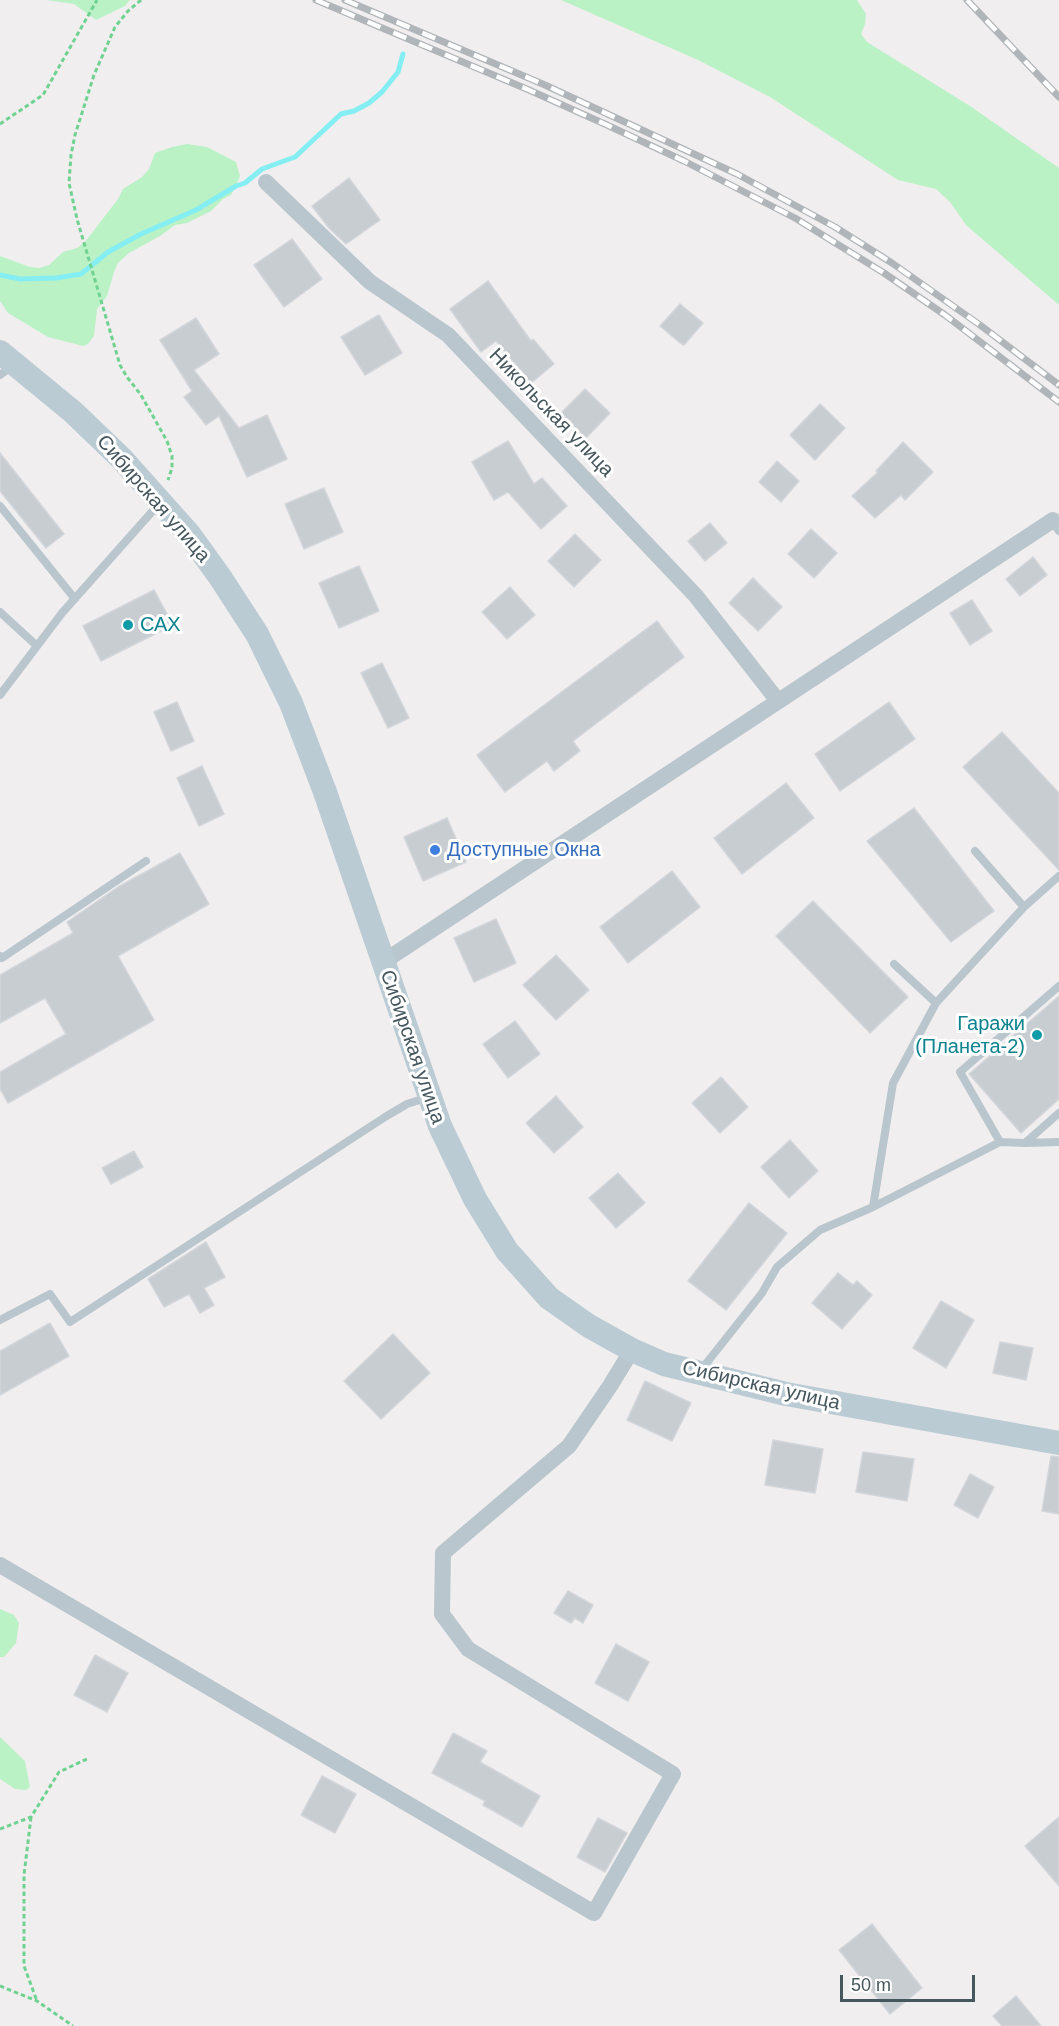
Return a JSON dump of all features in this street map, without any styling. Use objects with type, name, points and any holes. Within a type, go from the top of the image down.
[{"type":"street","name":"Никольская улица","points":[[266,182],[370,282],[448,335],[696,596],[778,701]]},
{"type":"street","name":"Сибирская улица","points":[[5,364],[73,412],[123,459],[189,534],[257,634],[291,703],[325,792],[440,1126],[475,1199],[507,1251],[549,1298],[589,1326],[632,1350],[664,1364],[786,1394],[1059,1443]]},
{"type":"street","points":[[383,962],[778,701],[1056,524]]},
{"type":"street","points":[[0,1564],[594,1913],[673,1774],[468,1649],[442,1614],[443,1553],[569,1446],[632,1350]]},
{"type":"lane","points":[[0,695],[75,599],[161,502]]},
{"type":"lane","points":[[0,506],[75,599]]},
{"type":"lane","points":[[0,612],[37,646]]},
{"type":"lane","points":[[975,851],[1024,907]]},
{"type":"lane","points":[[0,956],[2,958],[147,861]]},
{"type":"lane","points":[[873,1208],[893,1083],[936,1003],[1024,907],[1059,876]]},
{"type":"lane","points":[[894,964],[936,1003]]},
{"type":"lane","points":[[1000,1142],[960,1072],[1059,986]]},
{"type":"lane","points":[[0,1320],[50,1294],[70,1322],[385,1117],[407,1104],[429,1097]]},
{"type":"lane","points":[[1025,1143],[1059,1113]]},
{"type":"lane","points":[[699,1372],[762,1293],[777,1267],[820,1230],[873,1208],[1000,1142],[1059,1142]]},
{"type":"path","points":[[0,124],[43,95],[98,0]]},
{"type":"path","points":[[141,0],[115,27],[94,75],[75,135],[69,183],[72,202],[120,365],[141,394],[167,441],[172,456],[171,468],[161,502]]},
{"type":"path","points":[[36,2001],[24,1966],[24,1875],[31,1817],[59,1772],[87,1759]]},
{"type":"path","points":[[0,1829],[31,1817]]},
{"type":"path","points":[[0,1986],[36,2001],[73,2026]]},
{"type":"green space","points":[[46,0],[130,0],[125,6],[96,20],[74,4]]},
{"type":"green space","points":[[561,0],[857,0],[866,14],[861,34],[867,42],[970,106],[1059,168],[1059,305],[966,225],[950,202],[936,189],[898,180],[770,97],[698,60]]},
{"type":"green space","points":[[187,144],[207,147],[236,162],[240,176],[236,186],[231,195],[223,199],[211,211],[187,223],[175,225],[129,253],[118,263],[107,296],[97,309],[94,336],[88,344],[83,346],[48,337],[8,313],[0,301],[0,256],[30,267],[40,268],[49,265],[63,252],[77,248],[85,242],[123,189],[142,177],[149,169],[155,153]]},
{"type":"green space","points":[[0,1609],[14,1615],[19,1623],[16,1643],[4,1657],[0,1657]]},
{"type":"green space","points":[[0,1737],[25,1761],[30,1787],[26,1790],[15,1789],[0,1779]]},
{"type":"building","points":[[349,178],[380,220],[346,244],[329,228],[312,206]]},
{"type":"building","points":[[292,239],[322,279],[284,307],[254,265]]},
{"type":"building","points":[[488,281],[531,341],[533,339],[554,364],[531,383],[496,341],[481,352],[450,309]]},
{"type":"building","points":[[680,304],[703,323],[684,345],[660,326]]},
{"type":"building","points":[[379,315],[402,353],[365,375],[341,337]]},
{"type":"building","points":[[196,318],[219,354],[194,370],[239,428],[267,415],[287,459],[247,477],[219,416],[206,425],[184,397],[192,391],[160,340]]},
{"type":"building","points":[[585,389],[610,413],[586,438],[561,413]]},
{"type":"building","points":[[820,404],[845,428],[815,460],[790,435]]},
{"type":"building","points":[[508,441],[534,484],[542,478],[567,506],[541,529],[508,492],[494,500],[472,462]]},
{"type":"building","points":[[903,442],[933,472],[905,500],[901,495],[875,518],[852,496],[878,472],[876,471]]},
{"type":"building","points":[[0,453],[64,534],[46,548],[0,491]]},
{"type":"building","points":[[777,461],[799,481],[781,502],[759,482]]},
{"type":"building","points":[[324,488],[343,532],[304,549],[285,504]]},
{"type":"building","points":[[710,523],[727,543],[705,561],[688,541]]},
{"type":"building","points":[[811,529],[837,553],[814,578],[788,554]]},
{"type":"building","points":[[575,534],[601,560],[574,587],[548,561]]},
{"type":"building","points":[[1033,557],[1047,575],[1020,596],[1006,579]]},
{"type":"building","points":[[359,566],[379,611],[339,628],[319,583]]},
{"type":"building","points":[[753,578],[782,607],[758,631],[729,603]]},
{"type":"building","points":[[510,587],[535,615],[507,639],[482,612]]},
{"type":"building","name":"САХ","points":[[154,590],[173,625],[101,661],[83,626]]},
{"type":"building","points":[[972,600],[992,631],[970,645],[950,613]]},
{"type":"building","points":[[657,621],[684,657],[573,741],[580,751],[554,771],[547,761],[505,792],[477,755]]},
{"type":"building","points":[[382,663],[409,718],[388,728],[361,673]]},
{"type":"building","points":[[177,702],[194,741],[171,751],[154,712]]},
{"type":"building","points":[[889,702],[915,739],[840,791],[815,754]]},
{"type":"building","points":[[1002,732],[1059,793],[1059,870],[963,767]]},
{"type":"building","points":[[202,766],[224,814],[199,826],[177,778]]},
{"type":"building","points":[[786,783],[814,818],[742,874],[714,838]]},
{"type":"building","points":[[914,808],[994,911],[951,942],[867,841]]},
{"type":"building","name":"Доступные Окна","points":[[447,818],[466,862],[423,881],[404,837]]},
{"type":"building","points":[[180,853],[209,904],[118,956],[154,1020],[8,1103],[0,1089],[0,1072],[66,1034],[45,998],[0,1023],[0,975],[73,933],[67,922],[118,887]]},
{"type":"building","points":[[672,871],[700,907],[628,963],[600,927]]},
{"type":"building","points":[[813,901],[908,997],[870,1033],[776,936]]},
{"type":"building","points":[[496,919],[516,963],[474,982],[454,938]]},
{"type":"building","points":[[556,955],[589,990],[556,1020],[523,985]]},
{"type":"building","name":"Гаражи (Планета-2)","points":[[1059,996],[1059,1099],[1021,1133],[969,1074]]},
{"type":"building","points":[[515,1021],[540,1054],[508,1078],[483,1044]]},
{"type":"building","points":[[721,1077],[748,1107],[720,1133],[692,1103]]},
{"type":"building","points":[[556,1096],[583,1127],[554,1153],[526,1123]]},
{"type":"building","points":[[790,1140],[818,1171],[789,1198],[761,1167]]},
{"type":"building","points":[[134,1151],[143,1167],[111,1184],[102,1168]]},
{"type":"building","points":[[618,1173],[645,1203],[616,1228],[589,1198]]},
{"type":"building","points":[[749,1203],[787,1233],[726,1310],[688,1281]]},
{"type":"building","points":[[206,1242],[225,1277],[204,1288],[214,1305],[200,1313],[189,1294],[164,1307],[148,1279]]},
{"type":"building","points":[[838,1273],[853,1285],[857,1281],[872,1295],[842,1329],[812,1303]]},
{"type":"building","points":[[941,1301],[974,1320],[946,1368],[913,1348]]},
{"type":"building","points":[[50,1323],[69,1356],[0,1395],[0,1351]]},
{"type":"building","points":[[393,1334],[430,1373],[381,1419],[344,1381]]},
{"type":"building","points":[[1000,1342],[1033,1348],[1026,1380],[993,1373]]},
{"type":"building","points":[[645,1381],[691,1403],[672,1441],[627,1420]]},
{"type":"building","points":[[773,1440],[823,1449],[815,1493],[765,1485]]},
{"type":"building","points":[[863,1452],[914,1459],[907,1501],[856,1492]]},
{"type":"building","points":[[1051,1456],[1059,1457],[1059,1514],[1042,1511]]},
{"type":"building","points":[[970,1474],[994,1487],[978,1518],[954,1505]]},
{"type":"building","points":[[568,1591],[593,1605],[583,1623],[575,1618],[571,1623],[554,1613]]},
{"type":"building","points":[[616,1644],[649,1662],[628,1701],[595,1683]]},
{"type":"building","points":[[95,1655],[128,1673],[107,1712],[74,1695]]},
{"type":"building","points":[[453,1733],[487,1751],[480,1762],[540,1796],[522,1827],[483,1805],[485,1801],[432,1773]]},
{"type":"building","points":[[322,1776],[356,1794],[335,1833],[301,1815]]},
{"type":"building","points":[[1059,1817],[1059,1886],[1025,1846]]},
{"type":"building","points":[[598,1818],[627,1833],[605,1872],[577,1857]]},
{"type":"building","points":[[872,1924],[922,1988],[890,2014],[839,1950]]},
{"type":"building","points":[[1016,1996],[1041,2026],[1002,2026],[993,2016]]},
{"type":"waterway","points":[[0,275],[20,279],[56,278],[81,274],[108,252],[141,234],[196,210],[245,183],[262,169],[295,157],[341,114],[354,111],[369,103],[382,92],[398,72],[403,54]]},
{"type":"railway","points":[[316,0],[607,125],[684,161],[795,218],[884,273],[945,315],[1059,402]]},
{"type":"railway","points":[[345,0],[545,85],[737,174],[835,227],[892,263],[980,325],[1059,385]]},
{"type":"railway","points":[[967,0],[1059,97]]},
{"type":"place","name":"САХ","points":[[128,625]]},
{"type":"place","name":"Доступные Окна","points":[[435,850]]},
{"type":"place","name":"Гаражи (Планета-2)","points":[[1037,1035]]}]
